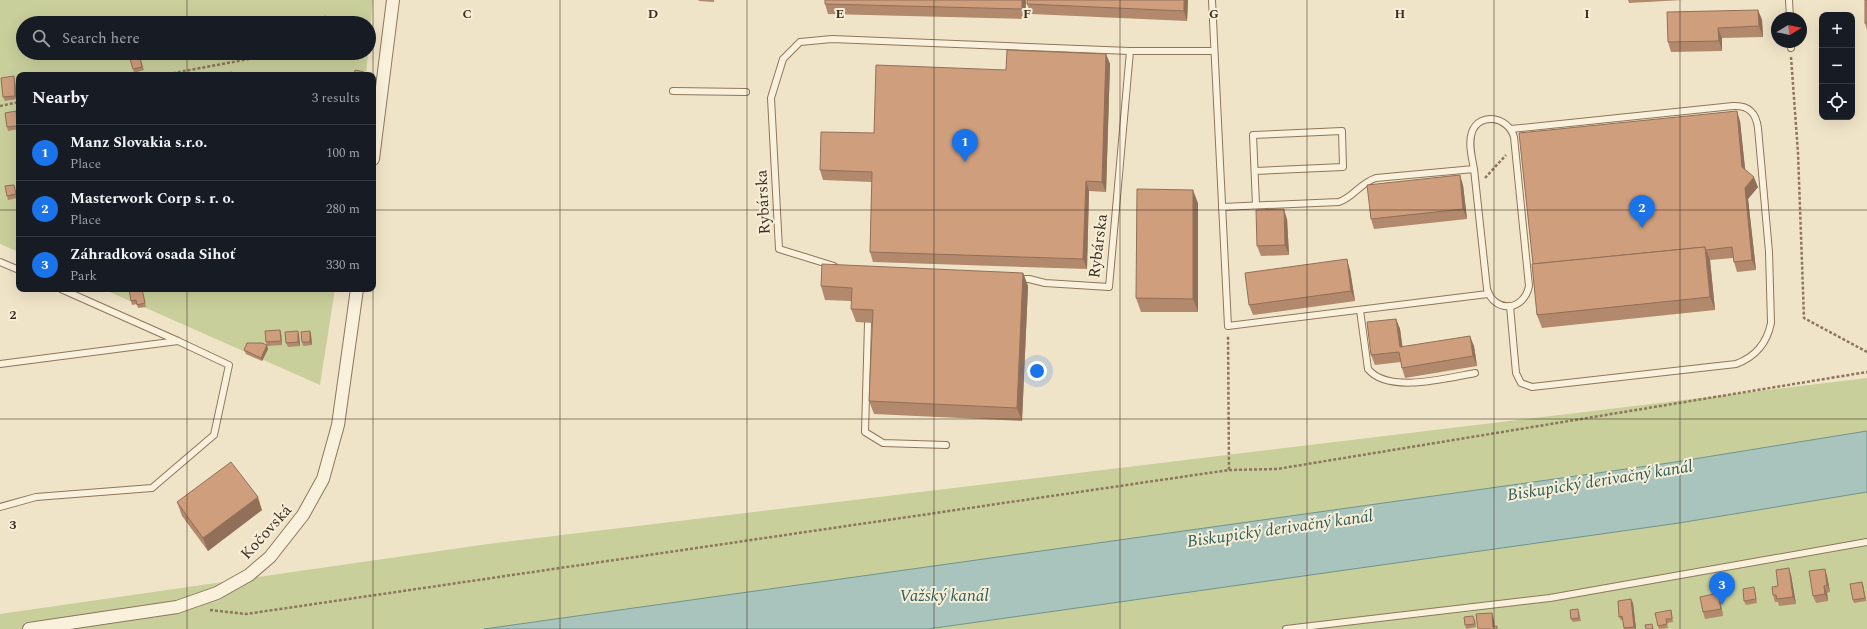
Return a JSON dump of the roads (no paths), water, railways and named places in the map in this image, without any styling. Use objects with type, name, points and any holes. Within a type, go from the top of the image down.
[{"type":"street","points":[[376,134],[393,0]]},
{"type":"street","name":"Kočovská","points":[[29,629],[152,611],[196,601],[216,593],[249,575],[270,557],[288,536],[312,500],[323,479],[338,426],[357,292]]},
{"type":"lane","points":[[1212,0],[1228,326],[1488,294]]},
{"type":"lane","points":[[1789,0],[1790,12]]},
{"type":"lane","name":"Rybárska","points":[[842,269],[778,249],[771,98],[783,59],[800,42],[832,38],[1130,51],[1214,51]]},
{"type":"lane","name":"Rybárska","points":[[1013,278],[1029,279],[1044,283],[1109,286],[1130,51]]},
{"type":"lane","points":[[673,91],[746,92]]},
{"type":"lane","points":[[1510,306],[1516,373],[1522,383],[1532,387],[1736,364],[1750,357],[1764,344],[1771,323],[1769,252],[1758,128],[1755,117],[1749,109],[1743,106],[1733,106],[1511,129]]},
{"type":"lane","points":[[1496,119],[1506,123],[1511,129],[1515,146],[1529,286],[1524,298],[1519,303],[1510,306],[1500,305],[1494,302],[1488,294],[1471,136],[1477,125],[1483,121],[1496,119]]},
{"type":"lane","points":[[1255,171],[1343,167],[1342,131],[1253,135],[1256,205]]},
{"type":"lane","points":[[1222,207],[1339,202],[1346,199],[1368,180],[1376,178],[1474,169]]},
{"type":"lane","points":[[0,262],[16,269]]},
{"type":"lane","points":[[0,507],[36,497],[152,488],[214,435],[229,365],[178,340],[68,292]]},
{"type":"lane","points":[[1360,310],[1368,369],[1372,374],[1386,380],[1410,383],[1475,373]]},
{"type":"lane","points":[[868,323],[865,432],[883,443],[946,445]]},
{"type":"lane","points":[[0,364],[178,340]]},
{"type":"lane","points":[[1286,629],[1550,598],[1867,542]]},
{"type":"water","name":"Važský kanál","points":[[1867,431],[1867,492],[1679,523],[928,629],[484,629],[1669,463]]},
{"type":"place","name":"Manz Slovakia s.r.o.","points":[[965,162]]},
{"type":"place","name":"Masterwork Corp s. r. o.","points":[[1642,228]]},
{"type":"place","name":"Záhradková osada Sihoť","points":[[1722,605]]},
{"type":"water label","name":"Biskupický derivačný kanál","points":[[1600,481]]},
{"type":"water label","name":"Biskupický derivačný kanál","points":[[1280,529]]}]
